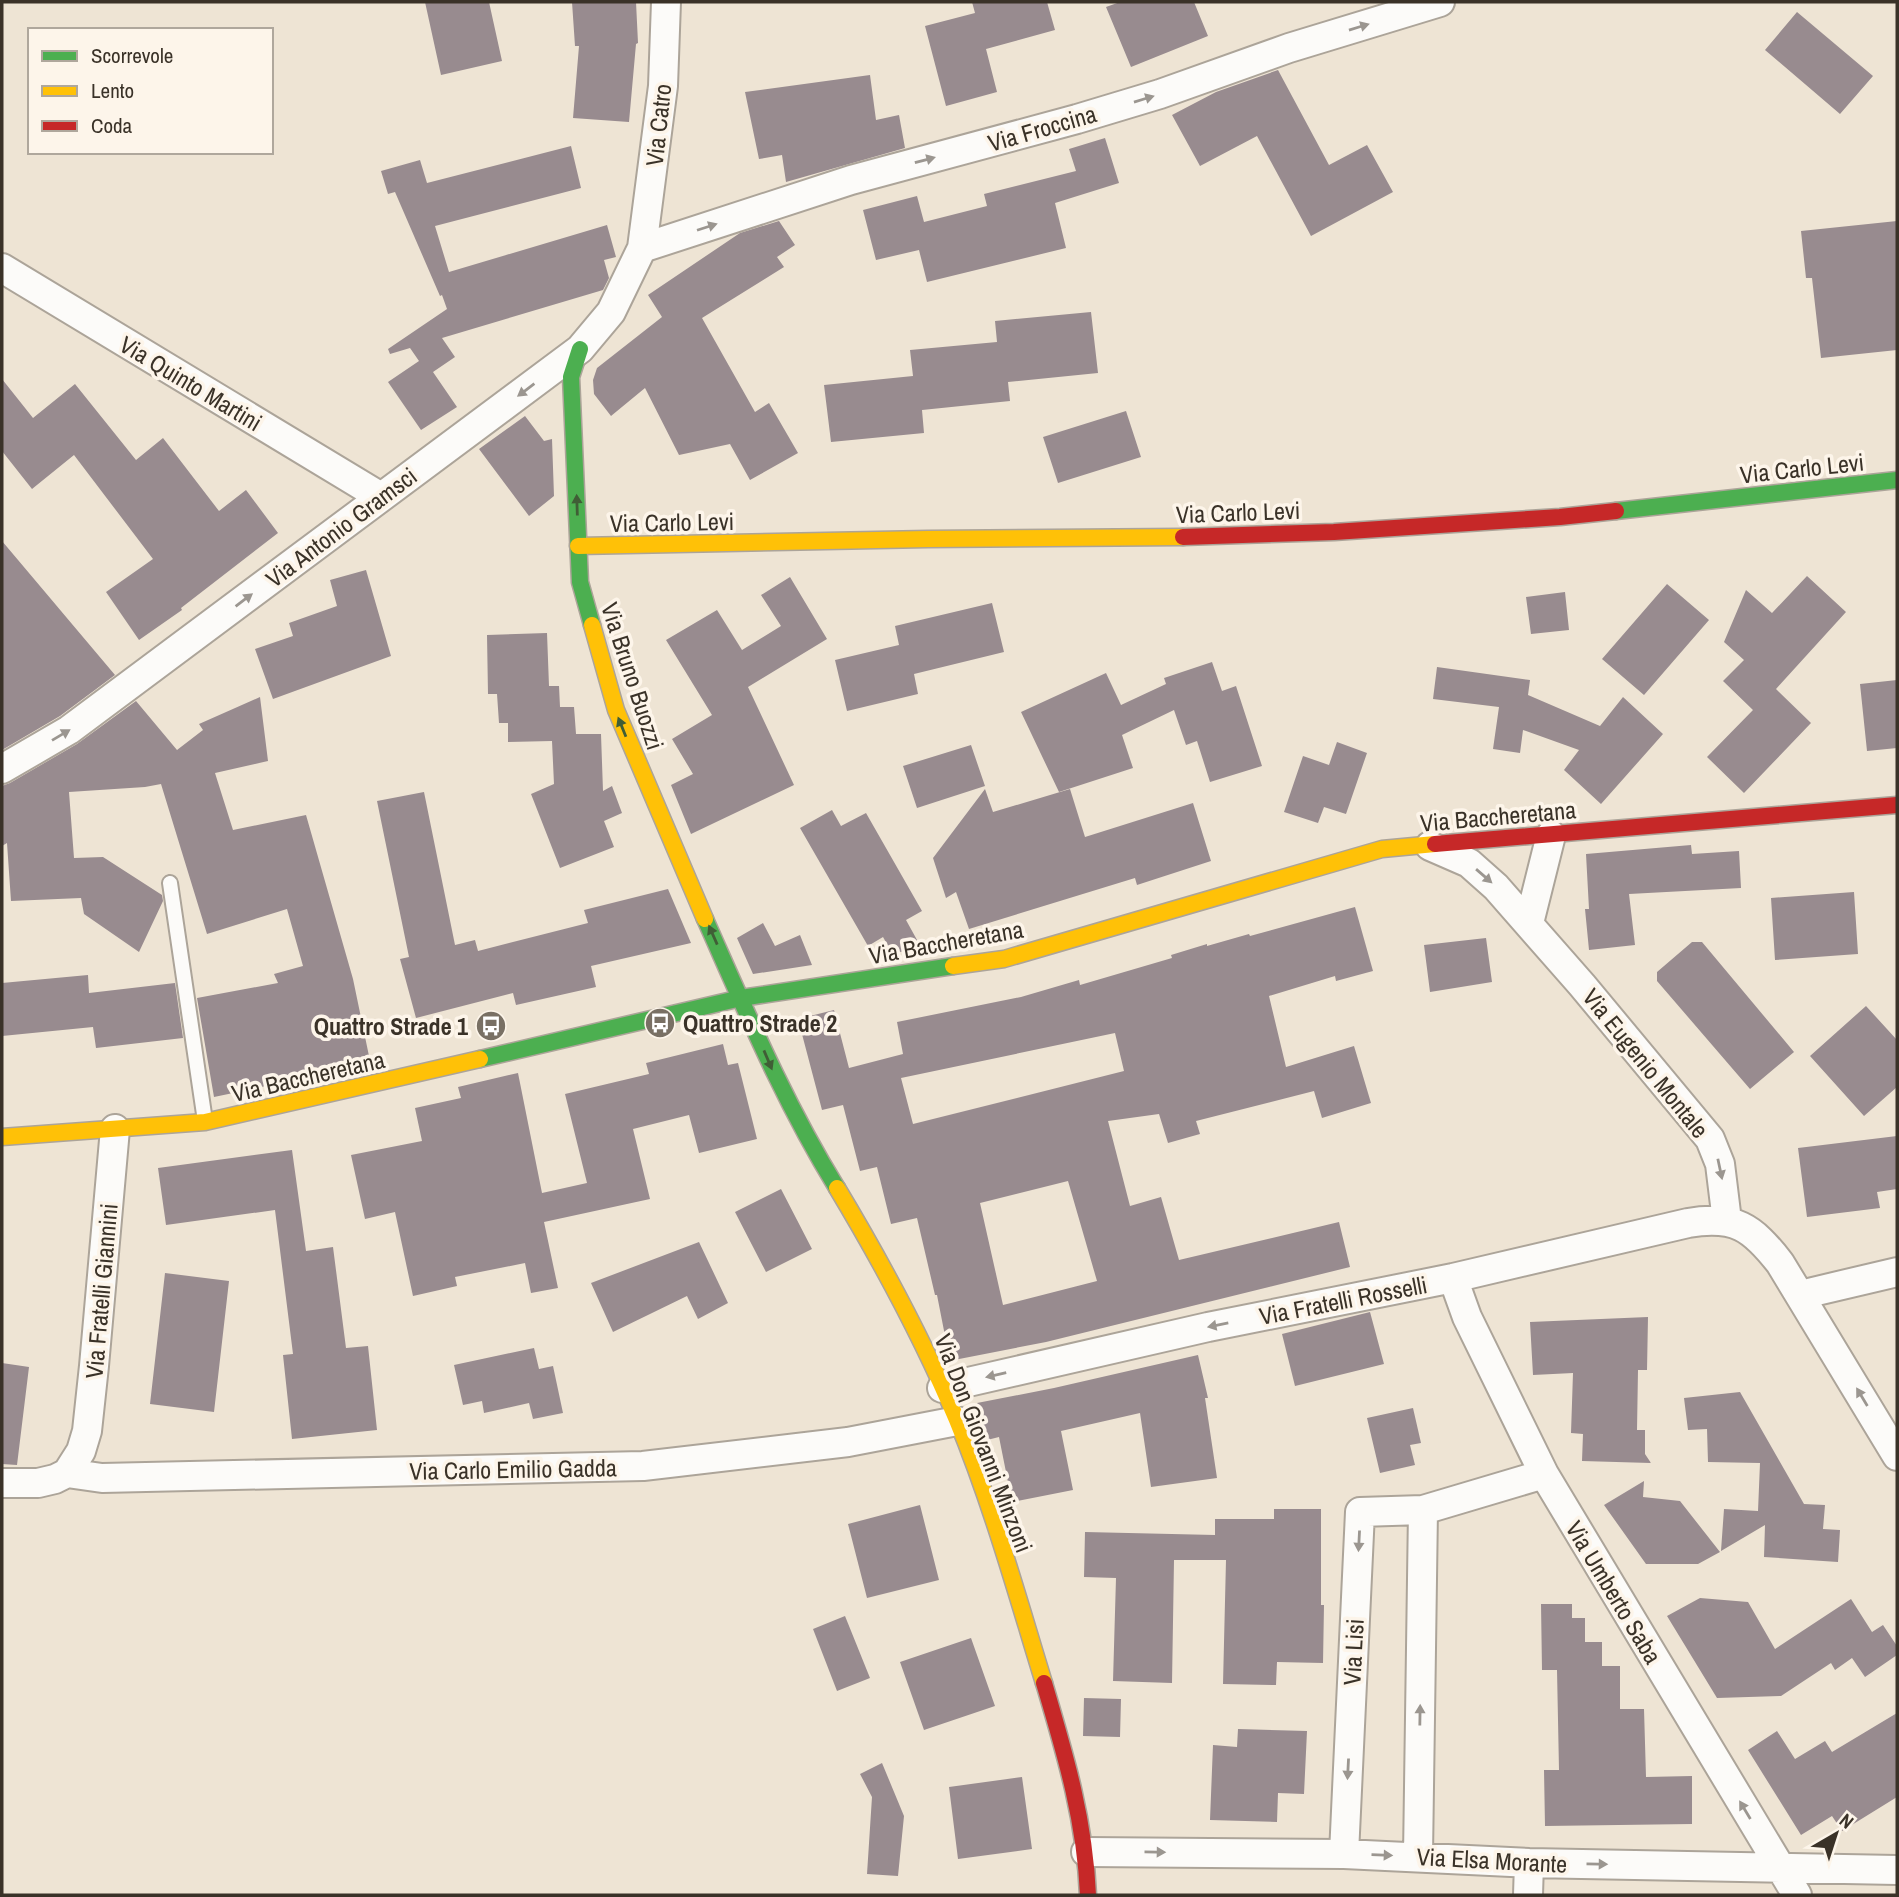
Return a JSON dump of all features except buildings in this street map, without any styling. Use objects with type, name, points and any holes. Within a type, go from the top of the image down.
[{"type":"street","name":"Via Catro","points":[[642,248],[663,86],[666,2]]},
{"type":"street","name":"Via Froccina","points":[[642,248],[851,180],[1149,97],[1289,48],[1440,2]]},
{"type":"street","name":"Via Antonio Gramsci","points":[[2,769],[69,730],[580,349],[611,312],[642,248]]},
{"type":"street","name":"Via Quinto Martini","points":[[2,268],[380,497]]},
{"type":"street","name":"Via Bruno Buozzi","points":[[580,349],[571,377],[580,582],[616,710],[667,836],[741,998]]},
{"type":"street","name":"Via Carlo Levi","points":[[578,546],[928,539],[1226,537],[1320,533],[1560,517],[1897,480]]},
{"type":"street","name":"Via Baccheretana","points":[[2,1136],[205,1122],[741,998],[1004,959],[1382,849],[1897,805]]},
{"type":"street","points":[[1529,923],[1551,835]]},
{"type":"street","name":"Via Eugenio Montale","points":[[1428,845],[1469,863],[1496,887],[1710,1139],[1720,1164],[1736,1224]]},
{"type":"street","name":"Via Don Giovanni Minzoni","points":[[741,998],[779,1086],[806,1138],[877,1254],[957,1421],[1004,1553],[1071,1773],[1086,1852],[1088,1895]]},
{"type":"street","name":"Via Fratelli Giannini","points":[[74,1462],[87,1431],[115,1129]]},
{"type":"street","name":"Via Fratelli Rosselli","points":[[942,1388],[1208,1327],[1453,1278],[1688,1223],[1736,1224]]},
{"type":"street","points":[[1736,1224],[1760,1240],[1770,1251],[1800,1295],[1897,1456]]},
{"type":"street","points":[[1800,1295],[1897,1272]]},
{"type":"street","name":"Via Umberto Saba","points":[[1453,1278],[1467,1317],[1544,1474],[1797,1895]]},
{"type":"street","name":"Via Carlo Emilio Gadda","points":[[2,1483],[38,1483],[55,1479],[74,1462],[102,1478],[643,1466],[848,1442],[957,1421]]},
{"type":"street","name":"Via Lisi","points":[[1344,1854],[1360,1512],[1423,1510],[1544,1474]]},
{"type":"street","points":[[1418,1856],[1423,1510]]},
{"type":"street","name":"Via Elsa Morante","points":[[1086,1852],[1344,1854],[1529,1863],[1897,1870]]},
{"type":"street","points":[[1528,1895],[1529,1863]]},
{"type":"lane","points":[[170,883],[205,1122]]},
{"type":"traffic: fast","points":[[580,349],[571,377],[580,582],[592,625]]},
{"type":"traffic: fast","points":[[1616,511],[1897,480]]},
{"type":"traffic: fast","points":[[705,919],[783,1089],[837,1188]]},
{"type":"traffic: fast","points":[[480,1059],[741,998],[953,966]]},
{"type":"traffic: slow","points":[[578,546],[1183,537]]},
{"type":"traffic: slow","points":[[592,625],[616,710],[705,919]]},
{"type":"traffic: slow","points":[[953,966],[1004,959],[1382,849],[1435,844]]},
{"type":"traffic: slow","points":[[2,1137],[205,1122],[480,1059]]},
{"type":"traffic: slow","points":[[837,1188],[901,1302],[957,1420],[993,1517],[1044,1683]]},
{"type":"traffic: jam","points":[[1183,537],[1334,532],[1616,511]]},
{"type":"traffic: jam","points":[[1435,844],[1897,805]]},
{"type":"traffic: jam","points":[[1044,1683],[1078,1814],[1088,1895]]},
{"type":"place","name":"Quattro Strade 2","points":[[660,1023]]},
{"type":"place","name":"Quattro Strade 1","points":[[491,1026]]}]
